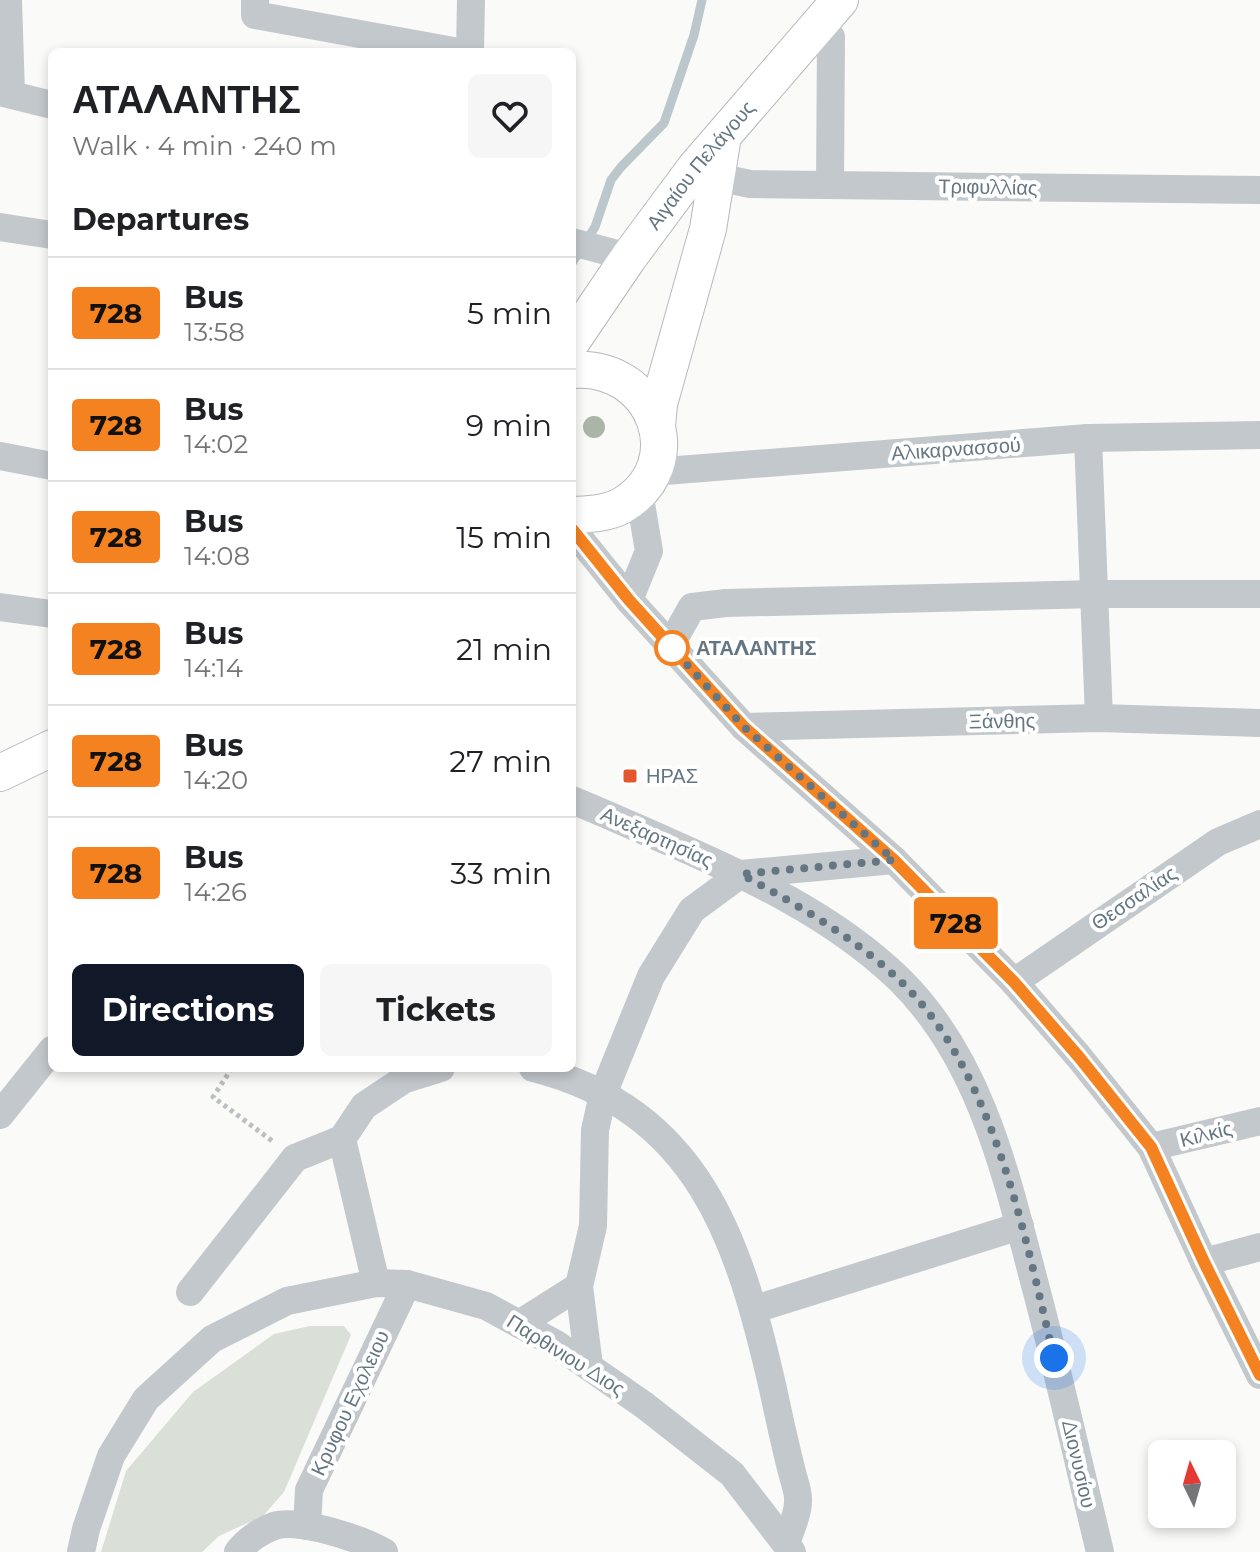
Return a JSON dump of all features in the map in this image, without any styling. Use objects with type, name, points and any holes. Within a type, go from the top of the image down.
[{"type":"main road","name":"Αιγαίου Πελάγους","points":[[576,335],[695,168],[829,13]]},
{"type":"main road","points":[[576,515],[599,513],[620,506],[646,482],[658,450],[659,404],[708,229],[723,136]]},
{"type":"main road","points":[[576,370],[591,368],[612,373],[633,386],[649,405],[657,426]]},
{"type":"main road","points":[[0,773],[48,750]]},
{"type":"street","points":[[8,0],[6,93],[48,104]]},
{"type":"street","points":[[255,0],[255,15],[437,48]]},
{"type":"street","points":[[470,48],[471,0]]},
{"type":"street","points":[[829,13],[830,185]]},
{"type":"street","name":"Τριφυλλίας","points":[[717,177],[750,184],[1260,190]]},
{"type":"street","points":[[0,227],[48,234]]},
{"type":"street","points":[[576,243],[629,257]]},
{"type":"street","name":"Αλικαρνασσού","points":[[646,482],[1088,438],[1260,435]]},
{"type":"street","points":[[1088,438],[1099,718]]},
{"type":"street","points":[[0,456],[48,465]]},
{"type":"street","points":[[629,600],[649,551],[646,482]]},
{"type":"street","points":[[576,534],[629,600],[744,727],[894,860],[1014,982],[1079,1057],[1151,1147],[1204,1262],[1259,1370]]},
{"type":"street","points":[[670,646],[692,607],[1096,594],[1260,594]]},
{"type":"street","points":[[0,607],[48,613]]},
{"type":"street","name":"Ξάνθης","points":[[744,727],[1099,718],[1260,723]]},
{"type":"street","name":"Ανεξαρτησίας","points":[[576,802],[741,874]]},
{"type":"street","name":"Θεσσαλίας","points":[[1014,982],[1218,842],[1260,824]]},
{"type":"street","points":[[589,1366],[579,1286],[593,1226],[595,1130],[603,1094],[651,976],[692,910],[741,874],[894,860]]},
{"type":"street","name":"Διονυσίου","points":[[741,874],[815,914],[853,942],[899,980],[930,1015],[953,1048],[986,1116],[1008,1182],[1100,1552]]},
{"type":"street","points":[[3,1105],[48,1054]]},
{"type":"street","points":[[190,1292],[295,1158],[342,1139],[364,1106],[403,1080],[428,1072]]},
{"type":"street","points":[[549,1072],[603,1094],[653,1127],[688,1164],[715,1208],[739,1260],[755,1309],[799,1502],[789,1548]]},
{"type":"street","name":"Κιλκίς","points":[[1151,1147],[1260,1121]]},
{"type":"street","points":[[342,1139],[376,1283]]},
{"type":"street","points":[[755,1309],[1020,1226]]},
{"type":"street","points":[[1204,1262],[1260,1247]]},
{"type":"street","name":"Παρθινιου Διος","points":[[81,1552],[111,1456],[146,1399],[212,1339],[287,1301],[376,1283],[407,1284],[486,1306],[556,1344],[644,1405],[732,1474],[789,1548]]},
{"type":"street","name":"Κρυφου Εχολειου","points":[[307,1526],[309,1490],[407,1284]]},
{"type":"street","points":[[519,1324],[579,1286]]},
{"type":"street","points":[[238,1552],[245,1542],[275,1526],[307,1526],[369,1543],[384,1552]]},
{"type":"path","points":[[229,1072],[213,1097],[295,1158]]},
{"type":"shaded area","points":[[310,1326],[344,1326],[351,1335],[284,1492],[263,1516],[219,1536],[202,1552],[101,1552],[126,1471],[193,1392],[274,1334]]},
{"type":"waterway","points":[[576,257],[595,227],[611,180],[664,123],[694,35],[702,0]]},
{"type":"bus line","name":"728","points":[[576,534],[629,600],[744,727],[894,860],[1014,982],[1079,1057],[1151,1147],[1260,1375]]},
{"type":"place","name":"ΑΤΑΛΑΝΤΗΣ","points":[[672,648]]},
{"type":"place","name":"ΗΡΑΣ","points":[[630,776]]},
{"type":"route","points":[[672,648],[670,646],[744,727],[894,860],[741,874],[815,914],[853,942],[899,980],[930,1015],[953,1048],[986,1116],[1008,1182],[1054,1358]]}]
